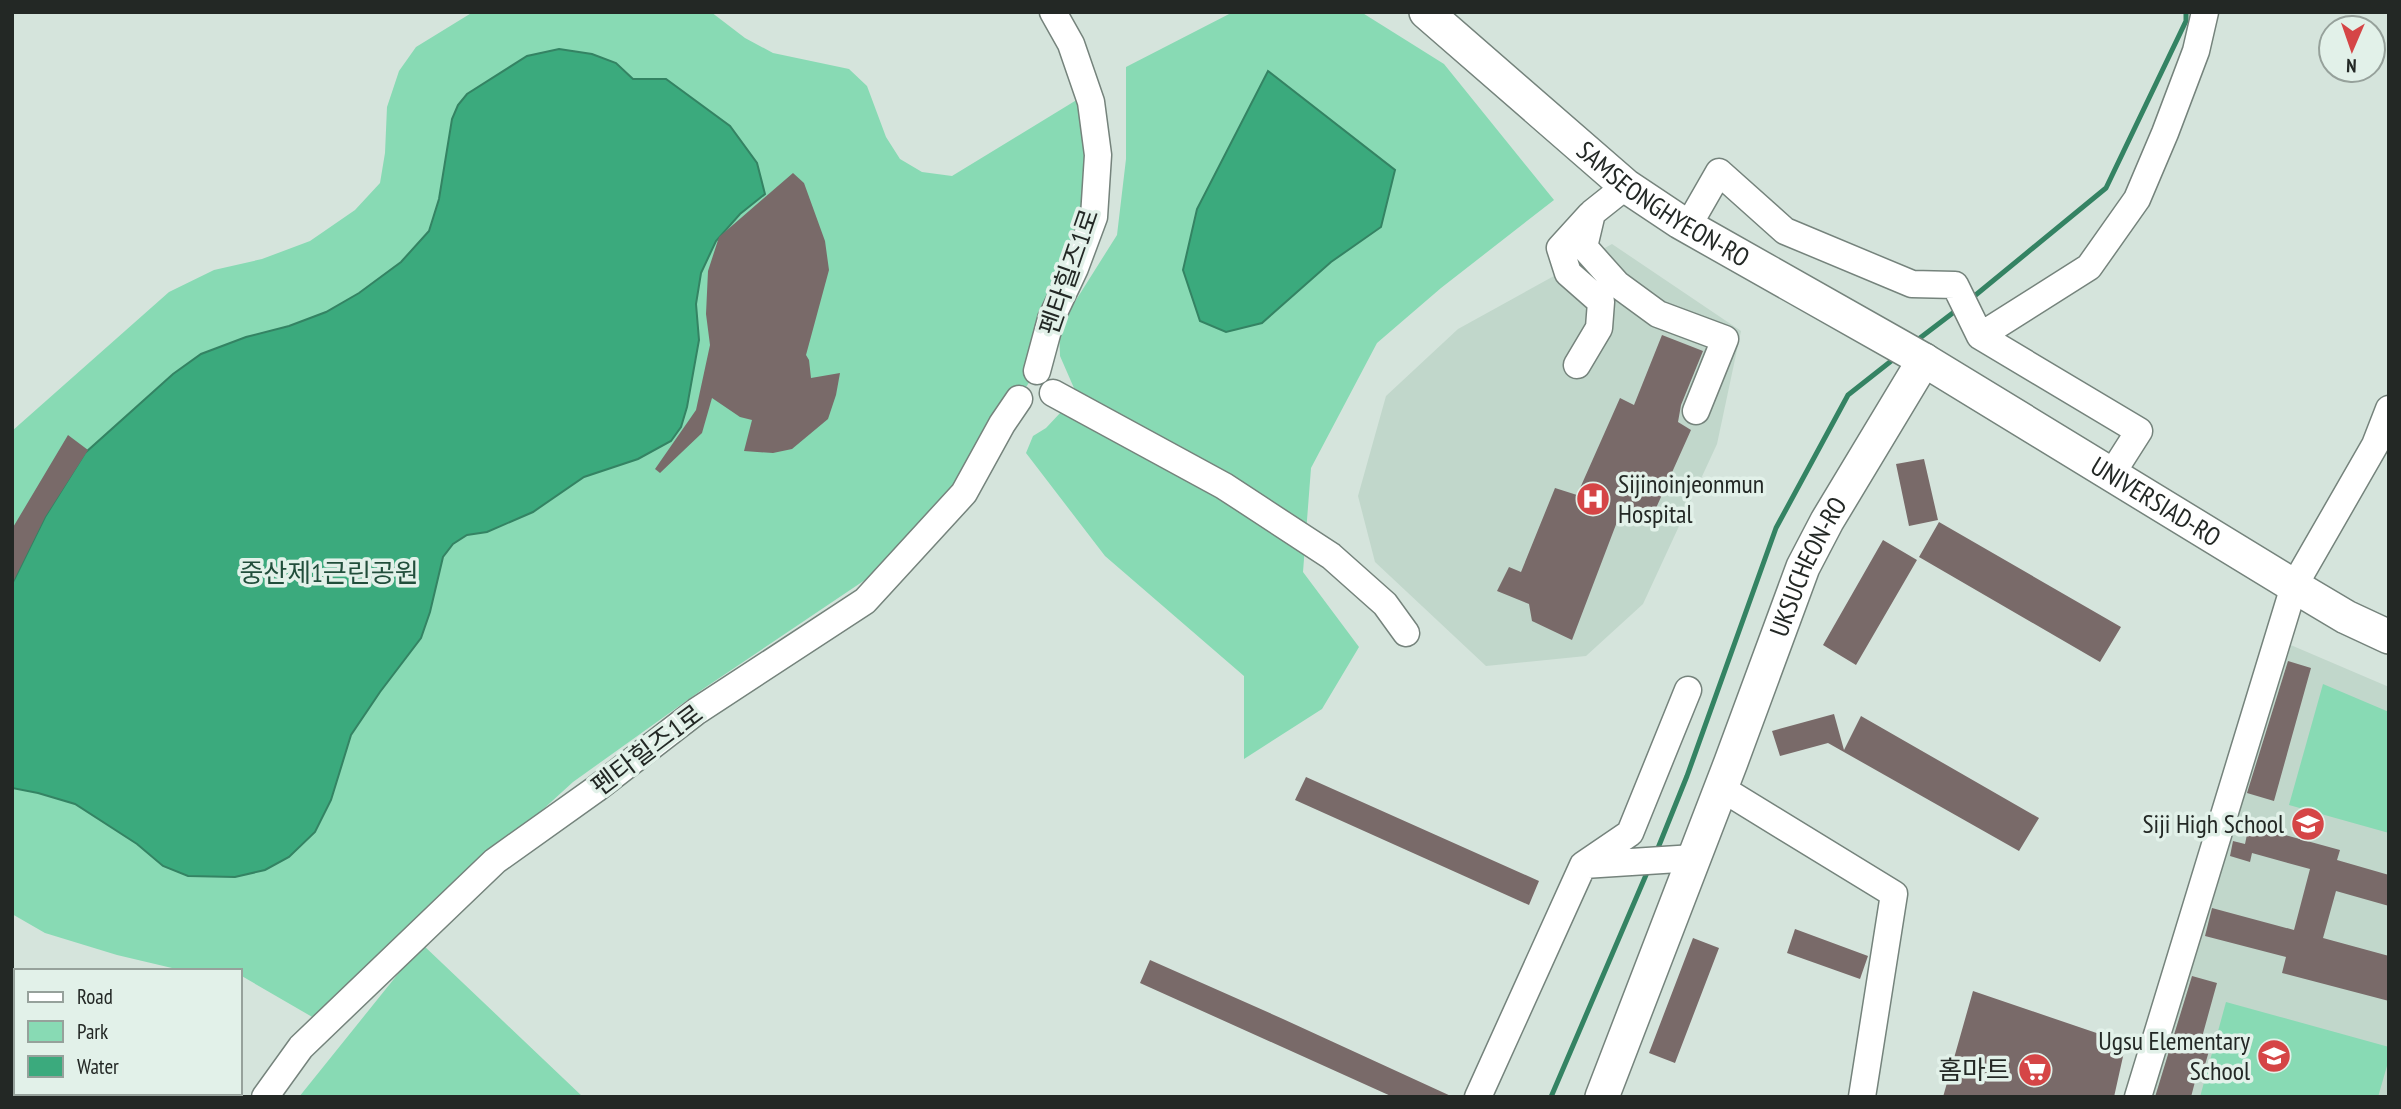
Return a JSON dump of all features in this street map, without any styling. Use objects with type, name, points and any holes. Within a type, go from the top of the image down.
[{"type":"main road","name":"SAMSEONGHYEON-RO","points":[[1426,12],[1626,186],[1688,226],[1924,360]]},
{"type":"main road","name":"UNIVERSIAD-RO","points":[[1924,360],[2346,617],[2389,637]]},
{"type":"main road","name":"UKSUCHEON-RO","points":[[1601,1097],[1803,567],[1827,521],[1924,360]]},
{"type":"street","name":"펜타힐즈1로","points":[[1037,371],[1051,319],[1075,268],[1094,217],[1098,155],[1091,102],[1071,44],[1053,12]]},
{"type":"street","points":[[1980,336],[2090,267],[2137,199],[2196,51],[2205,12]]},
{"type":"street","points":[[1688,226],[1719,172],[1785,231],[1912,284],[1955,285],[1980,336],[2139,431],[2111,475]]},
{"type":"street","points":[[1577,365],[1599,328],[1601,303],[1568,274],[1560,248],[1592,214],[1626,186]]},
{"type":"street","points":[[1592,214],[1584,247],[1617,284],[1658,314],[1725,339],[1696,411]]},
{"type":"street","points":[[1037,371],[1051,380],[1053,393],[1041,407],[1029,407],[1019,399],[1016,387],[1021,376],[1037,371]]},
{"type":"street","points":[[1053,393],[1224,486],[1331,556],[1385,604],[1406,633]]},
{"type":"street","name":"펜타힐즈1로","points":[[265,1097],[301,1047],[495,861],[596,789],[697,711],[864,601],[964,493],[1019,399]]},
{"type":"street","points":[[2138,1097],[2294,586],[2375,445],[2389,409]]},
{"type":"street","points":[[1478,1097],[1583,866],[1630,833],[1688,690]]},
{"type":"street","points":[[1721,788],[1894,894],[1862,1097]]},
{"type":"street","points":[[1583,866],[1694,858]]},
{"type":"shaded area","points":[[1612,244],[1741,331],[1717,444],[1643,604],[1586,656],[1486,666],[1375,562],[1358,496],[1386,396],[1458,329]]},
{"type":"shaded area","name":"Siji High School","points":[[2279,640],[2389,687],[2389,1097],[2148,1097]]},
{"type":"green space","name":"중산제1근린공원","points":[[473,12],[711,12],[745,38],[773,53],[849,69],[867,86],[886,137],[900,159],[922,172],[952,176],[1088,93],[1098,155],[1037,371],[917,545],[703,689],[573,782],[314,1018],[242,976],[242,969],[172,968],[117,955],[45,933],[12,914],[12,431],[169,292],[214,270],[262,259],[310,241],[355,210],[380,183],[385,153],[387,107],[399,71],[416,47]]},
{"type":"green space","points":[[1233,12],[1361,12],[1444,64],[1554,200],[1441,288],[1377,343],[1311,468],[1303,572],[1359,647],[1322,709],[1244,759],[1244,676],[1105,556],[1026,453],[1033,436],[1046,428],[1077,395],[1060,356],[1059,327],[1117,235],[1126,159],[1126,67]]},
{"type":"green space","points":[[2323,684],[2389,712],[2389,833],[2289,805]]},
{"type":"green space","points":[[422,944],[583,1097],[299,1097]]},
{"type":"green space","points":[[2226,1002],[2389,1047],[2389,1059],[2378,1097],[2200,1097]]},
{"type":"water","points":[[559,49],[592,54],[616,63],[633,79],[666,79],[730,126],[757,163],[765,194],[740,214],[716,241],[701,273],[696,304],[699,340],[687,407],[681,427],[671,441],[638,459],[584,477],[533,512],[487,532],[467,535],[453,544],[443,557],[421,638],[351,735],[331,800],[315,832],[289,857],[265,870],[235,877],[188,876],[163,866],[137,844],[75,804],[12,788],[12,584],[45,517],[85,453],[173,374],[201,354],[326,312],[359,293],[401,262],[429,231],[439,199],[452,119],[458,105],[467,94],[527,56]]},
{"type":"water","points":[[1268,71],[1395,170],[1381,227],[1331,262],[1262,323],[1226,332],[1200,321],[1183,270],[1197,209]]},
{"type":"building","points":[[793,173],[804,183],[825,241],[829,270],[806,355],[811,378],[840,373],[828,419],[792,449],[773,453],[744,451],[752,420],[740,417],[712,398],[702,433],[660,473],[655,469],[696,410],[710,345],[706,314],[708,271],[719,237]]},
{"type":"building","points":[[1662,335],[1703,351],[1681,405],[1678,422],[1691,430],[1648,526],[1620,514],[1572,640],[1532,621],[1529,604],[1497,591],[1509,567],[1521,572],[1555,488],[1577,495],[1620,398],[1634,405]]},
{"type":"building","points":[[68,435],[88,450],[45,517],[12,584],[12,529]]},
{"type":"building","points":[[1924,459],[1938,520],[1909,526],[1896,464]]},
{"type":"building","points":[[1939,522],[2121,627],[2100,662],[1919,557]]},
{"type":"building","points":[[1883,540],[1917,560],[1856,665],[1823,645]]},
{"type":"building","points":[[2288,661],[2311,668],[2274,801],[2247,793]]},
{"type":"building","points":[[1834,714],[1844,750],[1861,716],[2039,818],[2019,851],[1828,743],[1780,756],[1772,731]]},
{"type":"building","points":[[1306,777],[1539,881],[1529,905],[1295,800]]},
{"type":"building","points":[[2249,825],[2340,850],[2337,860],[2389,875],[2389,906],[2336,891],[2323,938],[2389,956],[2389,1001],[2282,973],[2286,957],[2205,936],[2212,908],[2294,930],[2310,869],[2252,853],[2250,862],[2230,856],[2233,841],[2245,844]]},
{"type":"building","points":[[1795,929],[1868,956],[1860,979],[1787,953]]},
{"type":"building","points":[[1693,938],[1719,948],[1675,1063],[1649,1053]]},
{"type":"building","points":[[1150,960],[1453,1097],[1393,1097],[1140,983]]},
{"type":"building","points":[[2192,976],[2217,983],[2199,1048],[2209,1051],[2202,1075],[2197,1074],[2191,1097],[2155,1097]]},
{"type":"building","name":"홈마트","points":[[1973,991],[2126,1043],[2114,1097],[1943,1097]]},
{"type":"waterway","points":[[1972,298],[2106,188],[2186,21],[2186,12]]},
{"type":"waterway","points":[[1916,341],[1958,309]]},
{"type":"waterway","points":[[1656,853],[1687,776],[1776,528],[1848,395],[1895,358]]},
{"type":"waterway","points":[[1551,1097],[1649,868]]},
{"type":"place","name":"Sijinoinjeonmun Hospital","points":[[1593,499]]},
{"type":"place","name":"Siji High School","points":[[2308,824]]},
{"type":"place","name":"Ugsu Elementary School","points":[[2274,1056]]},
{"type":"place","name":"홈마트","points":[[2035,1070]]}]
